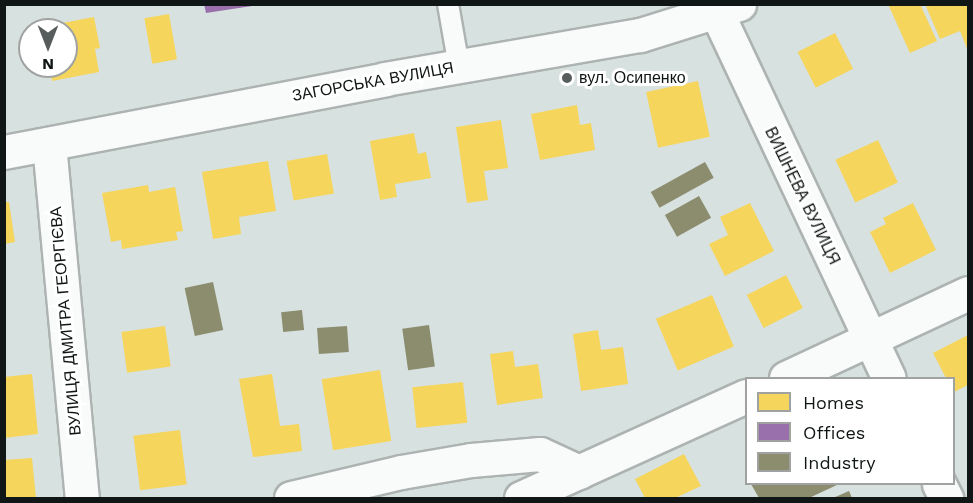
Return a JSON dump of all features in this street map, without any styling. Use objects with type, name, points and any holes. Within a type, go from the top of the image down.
[{"type":"street","name":"ЗАГОРСЬКА ВУЛИЦЯ","points":[[4,152],[640,35],[728,9]]},
{"type":"street","name":"ВИШНЕВА ВУЛИЦЯ","points":[[728,9],[889,377]]},
{"type":"street","name":"ВУЛИЦЯ ДМИТРА ГЕОРГІЄВА","points":[[49,144],[82,498]]},
{"type":"street","points":[[788,377],[969,293]]},
{"type":"street","points":[[521,498],[745,397]]},
{"type":"street","points":[[291,498],[401,471],[471,460],[540,454],[579,471]]},
{"type":"lane","points":[[448,4],[459,67]]},
{"type":"building: Homes","points":[[888,4],[920,4],[937,41],[910,53]]},
{"type":"building: Homes","points":[[925,4],[968,4],[968,51],[960,31],[940,39]]},
{"type":"building: Homes","points":[[169,14],[177,59],[152,64],[144,18]]},
{"type":"building: Homes","points":[[94,17],[100,48],[95,49],[99,72],[78,76],[78,20]]},
{"type":"building: Homes","points":[[835,33],[853,69],[816,88],[798,52]]},
{"type":"building: Homes","points":[[51,78],[68,78],[52,81]]},
{"type":"building: Homes","points":[[698,81],[710,137],[658,148],[646,92]]},
{"type":"building: Homes","points":[[577,105],[580,125],[591,123],[595,150],[540,160],[531,114]]},
{"type":"building: Homes","points":[[501,120],[508,168],[484,171],[488,200],[467,203],[456,127]]},
{"type":"building: Homes","points":[[414,133],[418,154],[426,152],[431,178],[395,184],[397,197],[380,200],[370,141]]},
{"type":"building: Homes","points":[[878,140],[898,183],[855,202],[835,160]]},
{"type":"building: Homes","points":[[327,154],[334,193],[294,201],[287,161]]},
{"type":"building: Homes","points":[[268,161],[276,211],[239,217],[241,234],[213,239],[202,172]]},
{"type":"building: Homes","points":[[148,185],[149,192],[175,187],[183,231],[176,232],[178,240],[122,249],[121,240],[111,242],[102,193]]},
{"type":"building: Homes","points":[[4,202],[9,202],[15,242],[4,244]]},
{"type":"building: Homes","points":[[750,203],[774,251],[725,276],[709,244],[728,235],[720,217]]},
{"type":"building: Homes","points":[[913,203],[936,250],[890,273],[870,232],[886,224],[883,218]]},
{"type":"building: Homes","points":[[786,275],[803,308],[764,328],[747,295]]},
{"type":"building: Homes","points":[[712,295],[734,347],[678,370],[656,319]]},
{"type":"building: Homes","points":[[165,326],[171,367],[127,373],[121,332]]},
{"type":"building: Homes","points":[[598,330],[601,350],[623,347],[628,384],[581,391],[573,334]]},
{"type":"building: Homes","points":[[968,335],[968,385],[955,392],[955,377],[945,377],[933,353]]},
{"type":"building: Homes","points":[[513,351],[515,367],[538,364],[543,398],[497,405],[490,354]]},
{"type":"building: Homes","points":[[380,370],[391,441],[333,450],[322,379]]},
{"type":"building: Homes","points":[[32,374],[38,434],[4,438],[4,377]]},
{"type":"building: Homes","points":[[272,374],[280,426],[299,424],[302,451],[253,457],[239,379]]},
{"type":"building: Homes","points":[[463,382],[467,423],[417,428],[412,387]]},
{"type":"building: Homes","points":[[180,430],[187,485],[140,490],[133,436]]},
{"type":"building: Homes","points":[[684,454],[701,486],[675,498],[645,498],[635,479]]},
{"type":"building: Homes","points":[[32,458],[36,498],[4,498],[4,460]]},
{"type":"building: Offices","points":[[204,4],[252,4],[252,6],[206,13]]},
{"type":"building: Industry","points":[[705,162],[714,178],[660,208],[651,192]]},
{"type":"building: Industry","points":[[699,196],[711,218],[677,237],[665,215]]},
{"type":"building: Industry","points":[[213,282],[223,330],[195,336],[185,288]]},
{"type":"building: Industry","points":[[302,310],[304,330],[283,332],[281,312]]},
{"type":"building: Industry","points":[[429,325],[435,367],[408,370],[402,329]]},
{"type":"building: Industry","points":[[347,326],[349,352],[319,354],[317,328]]},
{"type":"building: Industry","points":[[752,485],[837,485],[809,498],[759,498]]},
{"type":"building: Industry","points":[[849,491],[852,498],[833,498]]},
{"type":"place","name":"вул. Осипенко","points":[[567,78]]}]
